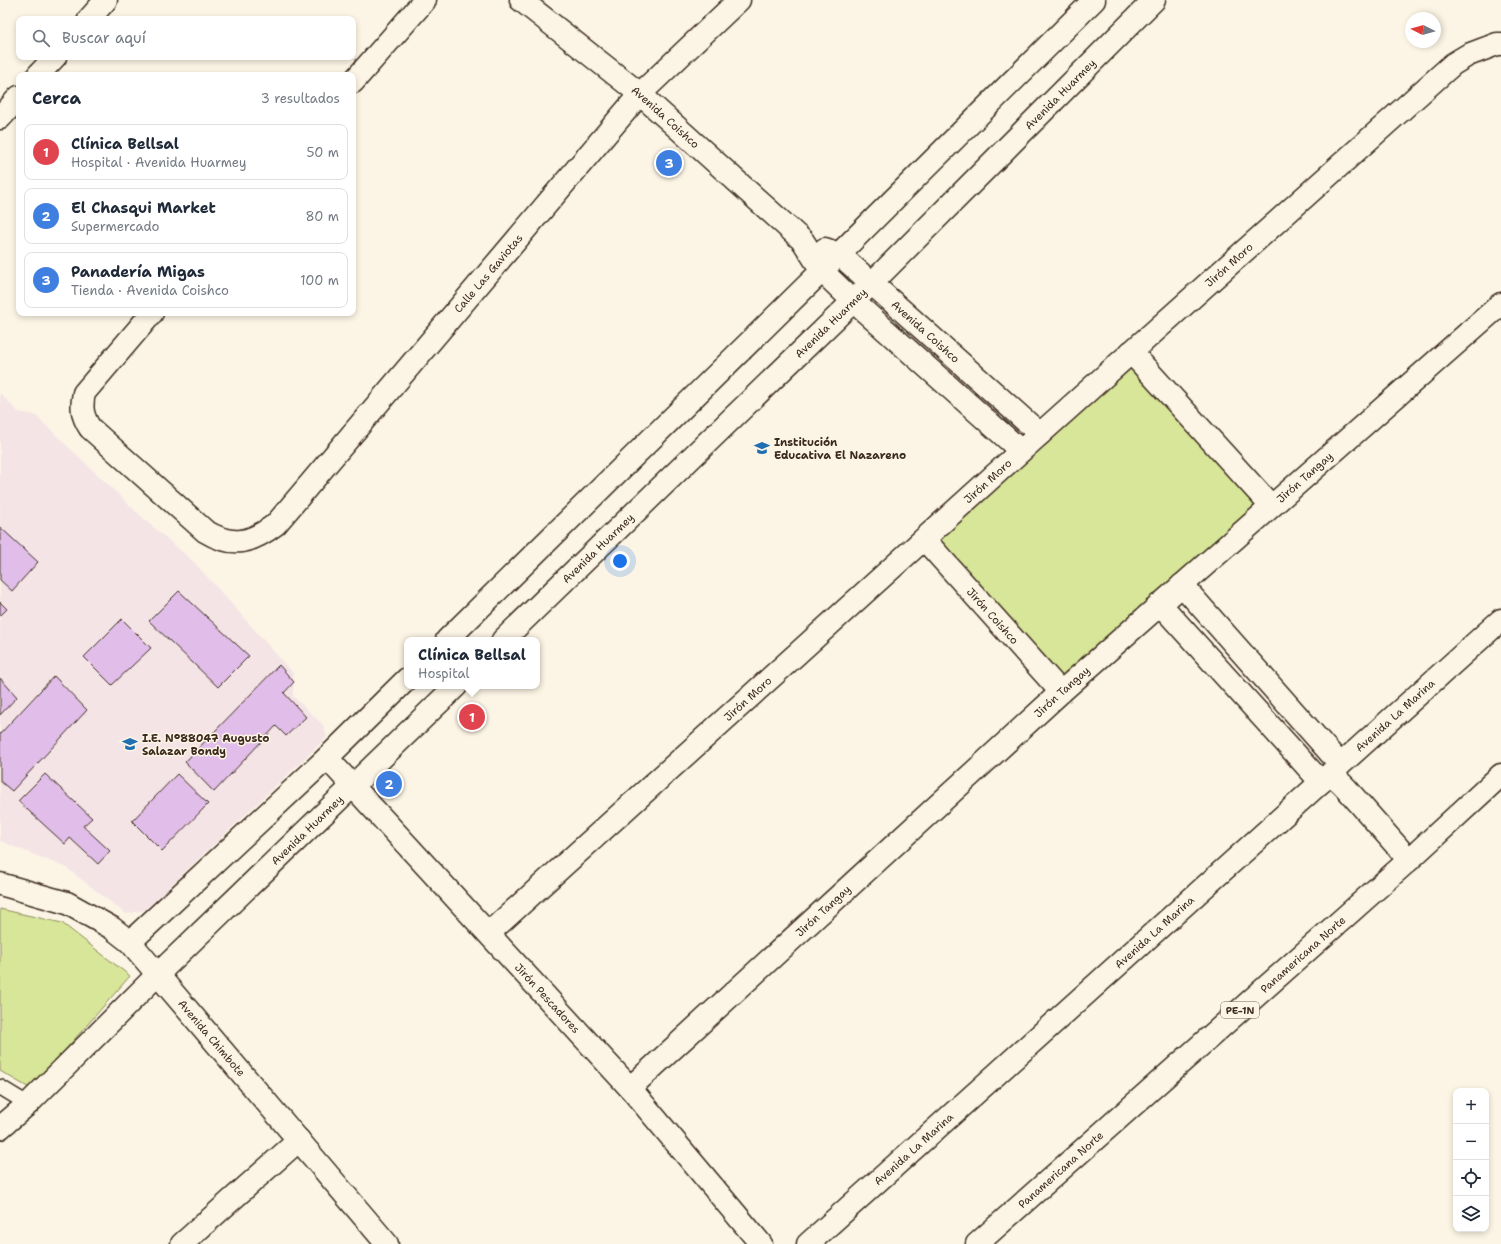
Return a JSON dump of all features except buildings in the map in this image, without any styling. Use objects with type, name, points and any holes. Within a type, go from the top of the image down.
[{"type":"main road","points":[[92,16],[106,0]]},
{"type":"main road","points":[[356,79],[425,0]]},
{"type":"main road","name":"Avenida Coishco","points":[[521,0],[640,94],[803,241],[822,271],[853,301],[1021,451]]},
{"type":"main road","name":"Calle Las Gaviotas","points":[[149,316],[84,393],[82,405],[84,418],[90,428],[205,531],[219,539],[238,541],[259,537],[276,524],[640,94],[739,0]]},
{"type":"main road","points":[[450,637],[822,271],[1094,0]]},
{"type":"main road","name":"Avenida Huarmey","points":[[506,637],[872,283],[1154,0]]},
{"type":"main road","name":"Jirón Moro","points":[[489,933],[1021,451],[1453,64],[1468,55],[1499,44]]},
{"type":"main road","points":[[41,72],[52,60]]},
{"type":"main road","points":[[0,118],[16,99]]},
{"type":"main road","name":"Avenida Coishco","points":[[803,241],[839,254],[1040,434]]},
{"type":"main road","name":"Jirón Tangay","points":[[630,1088],[1061,692],[1501,304]]},
{"type":"main road","points":[[1131,352],[1271,506]]},
{"type":"main road","name":"Jirón Coishco","points":[[924,539],[1061,692]]},
{"type":"main road","points":[[1182,585],[1331,773]]},
{"type":"main road","points":[[1160,604],[1346,788],[1409,860]]},
{"type":"main road","name":"Avenida La Marina","points":[[808,1244],[1501,620]]},
{"type":"main road","points":[[130,942],[327,758],[404,682]]},
{"type":"main road","name":"Avenida Huarmey","points":[[0,1128],[28,1104],[158,974],[453,689]]},
{"type":"main road","name":"Jirón Pescadores","points":[[327,758],[630,1088],[761,1244]]},
{"type":"main road","name":"Panamericana Norte","points":[[977,1244],[1409,860],[1501,774]]},
{"type":"main road","name":"Avenida Chimbote","points":[[0,884],[67,903],[112,928],[130,942],[387,1244]]},
{"type":"main road","points":[[182,1244],[299,1140]]},
{"type":"lane","points":[[0,1087],[28,1104]]},
{"type":"shaded area","points":[[0,393],[18,412],[35,415],[145,520],[194,562],[293,673],[293,696],[323,725],[327,737],[145,910],[126,914],[67,868],[0,841]]},
{"type":"green space","points":[[1131,366],[1257,508],[1066,683],[938,539]]},
{"type":"green space","points":[[0,909],[62,923],[130,976],[31,1089],[0,1071]]},
{"type":"place","name":"Panadería Migas","points":[[669,163]]},
{"type":"place","name":"Institución Educativa El Nazareno","points":[[762,448]]},
{"type":"place","name":"Clínica Bellsal","points":[[472,717]]},
{"type":"place","name":"I.E. N°88047 Augusto Salazar Bondy","points":[[130,744]]},
{"type":"place","name":"El Chasqui Market","points":[[389,784]]}]
